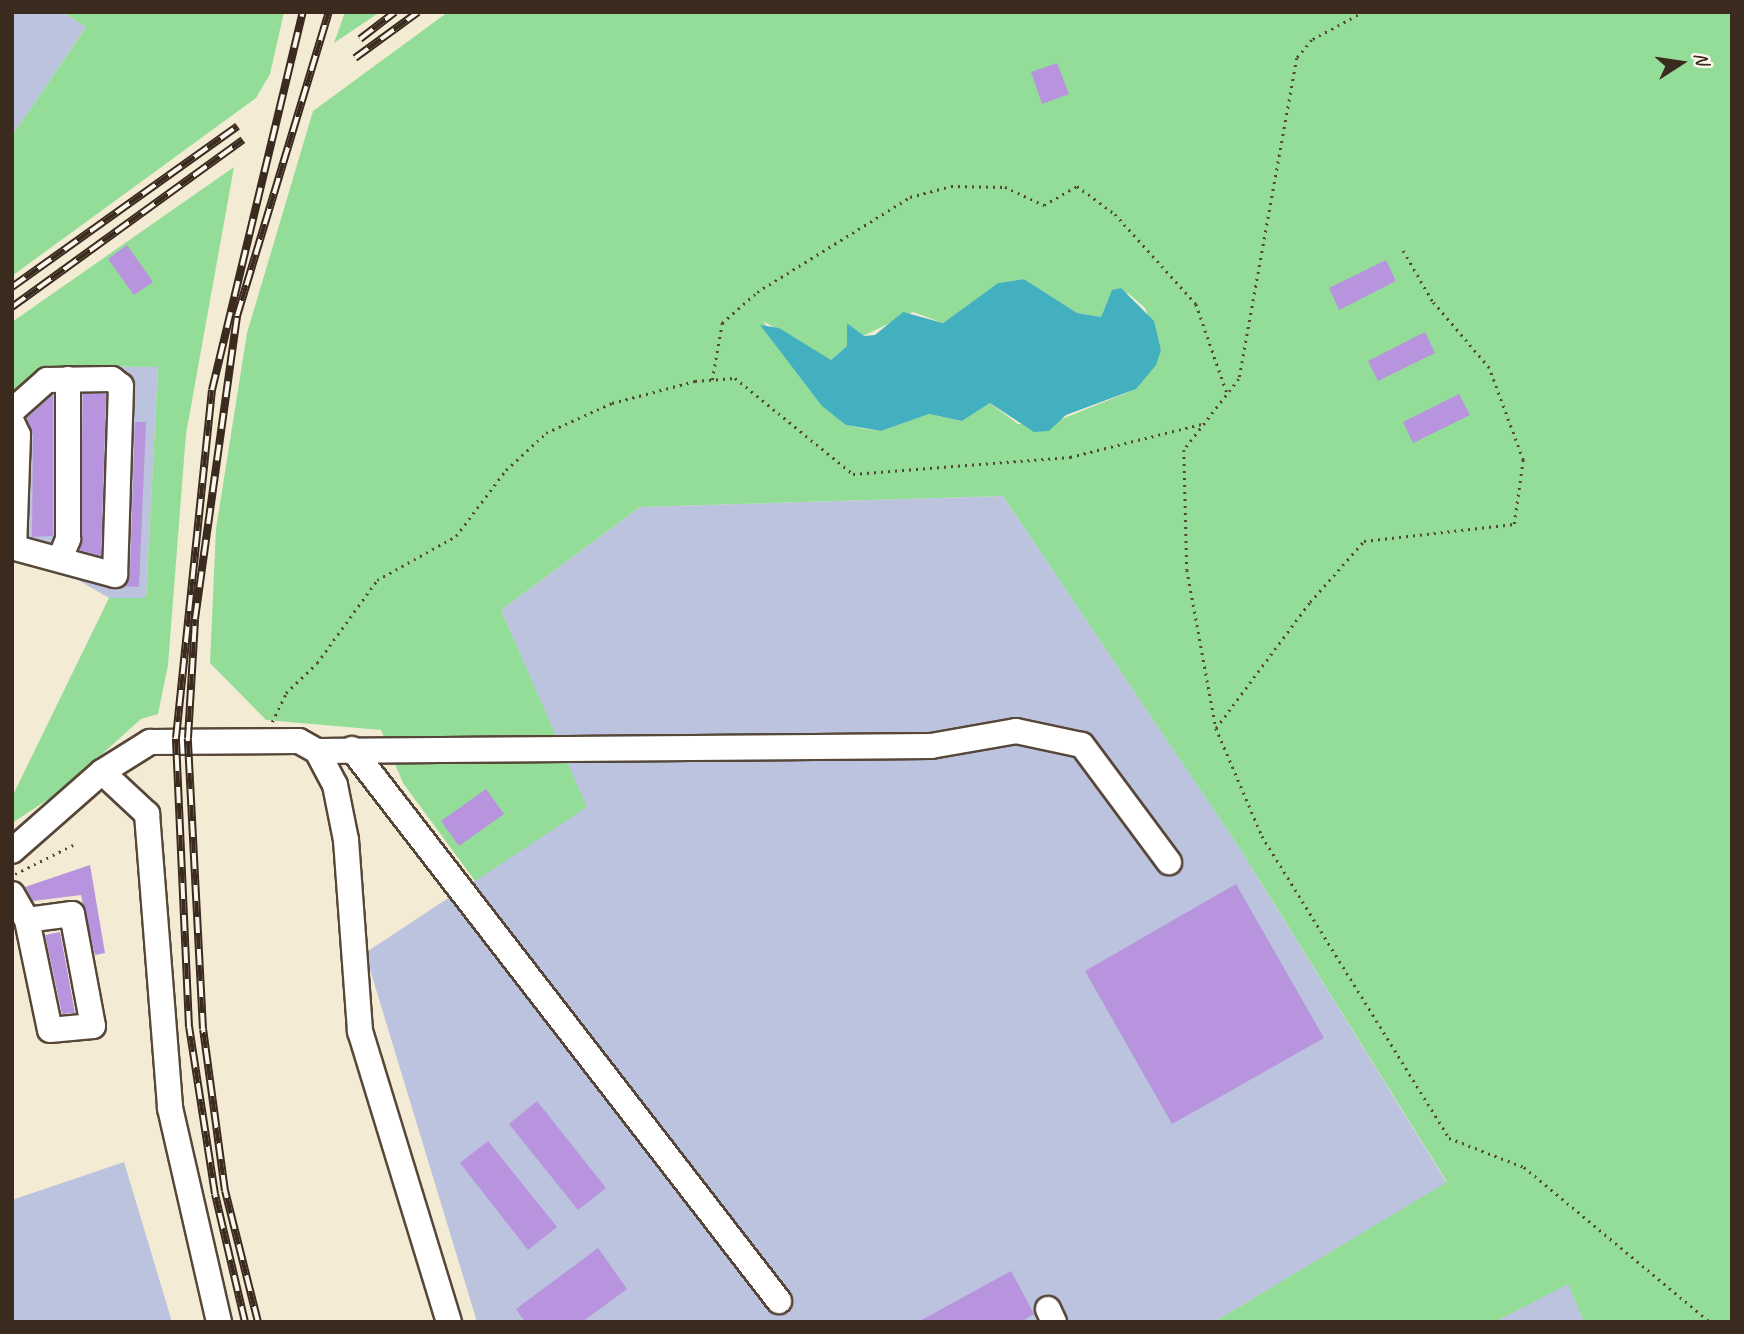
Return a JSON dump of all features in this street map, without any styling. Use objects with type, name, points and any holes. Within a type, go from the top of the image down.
[{"type":"street","points":[[60,559],[68,539],[68,379]]},
{"type":"street","points":[[12,411],[43,381],[111,379],[121,386],[116,572],[108,578],[60,559],[13,548],[19,436],[12,422]]},
{"type":"street","points":[[12,851],[102,772],[164,739],[299,741],[317,751],[931,747],[1016,731],[1082,745],[1168,862]]},
{"type":"street","points":[[352,749],[779,1301]]},
{"type":"street","points":[[317,751],[335,785],[346,840],[360,1031],[449,1322]]},
{"type":"street","points":[[102,772],[137,798],[149,820],[170,1108],[219,1322]]},
{"type":"street","points":[[12,894],[27,920],[50,1030],[93,1026],[72,914],[27,920]]},
{"type":"path","points":[[1364,12],[1312,40],[1297,58],[1268,190],[1253,326],[1228,396],[1184,450],[1182,474],[1187,570],[1216,729],[1262,836],[1449,1138],[1524,1167],[1710,1322]]},
{"type":"path","points":[[712,380],[722,323],[757,292],[911,197],[951,186],[1004,187],[1044,205],[1077,186],[1115,214],[1196,304],[1228,396]]},
{"type":"path","points":[[1216,729],[1310,601],[1364,541],[1514,524],[1522,460],[1489,368],[1432,301],[1403,251]]},
{"type":"path","points":[[263,741],[286,692],[317,663],[377,580],[456,536],[506,470],[546,433],[612,403],[712,380],[736,379],[758,391],[808,442],[853,474],[1070,457],[1205,423]]},
{"type":"path","points":[[12,876],[73,845]]},
{"type":"shaded area","points":[[12,12],[62,12],[86,27],[12,136]]},
{"type":"shaded area","points":[[42,366],[158,367],[146,598],[109,598],[47,562],[26,563],[12,396]]},
{"type":"shaded area","points":[[1003,496],[1242,852],[1447,1183],[1214,1322],[477,1322],[365,953],[586,807],[501,610],[640,507]]},
{"type":"shaded area","points":[[124,1162],[172,1322],[12,1322],[12,1200]]},
{"type":"shaded area","points":[[1568,1283],[1584,1322],[1495,1322]]},
{"type":"green space","points":[[62,12],[284,12],[270,74],[256,98],[12,276],[12,136],[86,27]]},
{"type":"green space","points":[[345,12],[380,12],[334,43]]},
{"type":"green space","points":[[448,12],[1732,12],[1732,1322],[1584,1322],[1568,1284],[1495,1322],[1214,1322],[1447,1182],[1242,852],[1003,496],[640,507],[501,610],[587,807],[475,881],[403,783],[381,730],[266,720],[210,663],[216,529],[247,333],[313,111]],"holes":[[[1024,279],[1077,313],[1101,317],[1108,299],[1128,293],[1145,308],[1161,350],[1136,389],[1052,423],[1018,424],[990,403],[962,421],[929,414],[881,431],[846,425],[815,396],[763,321],[831,360],[847,346],[847,323],[863,336],[913,312],[943,323],[998,283]]]},
{"type":"green space","points":[[234,167],[186,434],[168,665],[158,714],[141,719],[61,791],[12,823],[12,797],[109,598],[146,598],[158,367],[43,366],[12,395],[12,322]]},
{"type":"water","points":[[1024,279],[1077,313],[1101,317],[1112,290],[1121,288],[1154,321],[1161,350],[1156,365],[1136,389],[1066,415],[1049,431],[1034,432],[990,403],[962,421],[929,414],[881,431],[846,425],[822,406],[760,325],[779,328],[831,360],[847,346],[847,323],[864,336],[875,335],[903,312],[943,323],[998,283]]},
{"type":"building","points":[[1057,63],[1069,94],[1042,104],[1031,72]]},
{"type":"building","points":[[127,245],[153,282],[134,295],[108,259]]},
{"type":"building","points":[[1386,260],[1396,281],[1339,310],[1329,288]]},
{"type":"building","points":[[1425,332],[1435,353],[1378,381],[1368,361]]},
{"type":"building","points":[[83,394],[106,394],[101,556],[80,550]]},
{"type":"building","points":[[1459,394],[1470,415],[1413,443],[1403,422]]},
{"type":"building","points":[[53,395],[53,536],[32,537],[33,436],[27,418]]},
{"type":"building","points":[[135,422],[146,422],[139,587],[124,586],[130,575]]},
{"type":"building","points":[[486,789],[504,814],[459,846],[441,821]]},
{"type":"building","points":[[90,865],[105,953],[95,955],[81,895],[33,901],[25,887]]},
{"type":"building","points":[[1236,884],[1324,1038],[1172,1124],[1085,971]]},
{"type":"building","points":[[60,932],[75,1013],[62,1014],[45,935]]},
{"type":"building","points":[[537,1101],[606,1188],[578,1210],[509,1124]]},
{"type":"building","points":[[488,1141],[557,1227],[528,1250],[460,1163]]},
{"type":"building","points":[[598,1248],[627,1289],[582,1322],[525,1322],[516,1309]]},
{"type":"building","points":[[1011,1271],[1034,1314],[1021,1322],[918,1322]]},
{"type":"railway","points":[[245,1322],[215,1194],[189,1027],[176,738],[212,390],[303,12]]},
{"type":"railway","points":[[258,1322],[225,1191],[203,1029],[188,738],[195,619],[237,316],[329,12]]},
{"type":"railway","points":[[360,39],[395,12]]},
{"type":"railway","points":[[355,58],[418,12]]},
{"type":"railway","points":[[12,287],[238,126]]},
{"type":"railway","points":[[12,307],[243,140]]}]
